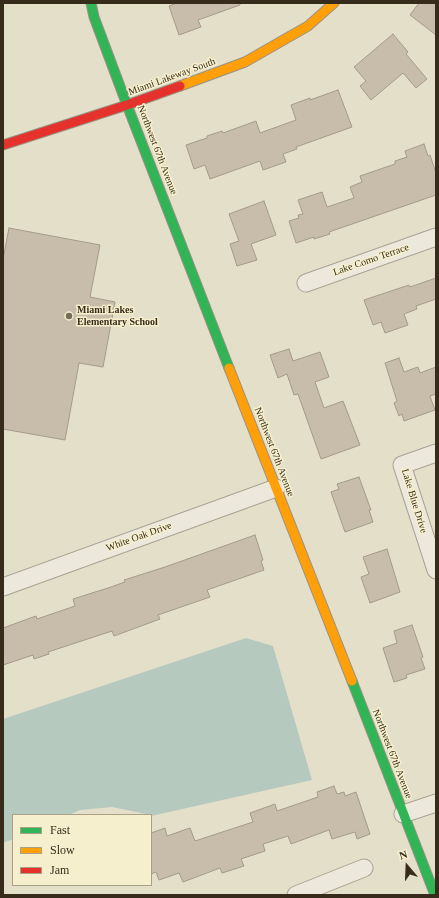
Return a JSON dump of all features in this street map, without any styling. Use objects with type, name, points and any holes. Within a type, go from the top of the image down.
[{"type":"main road","name":"Northwest 67th Avenue","points":[[85,3],[94,17]]},
{"type":"main road","name":"Northwest 67th Avenue","points":[[91,3],[94,17],[127,105],[435,895]]},
{"type":"main road","name":"Miami Lakeway South","points":[[3,145],[127,105],[245,62],[308,26],[334,3]]},
{"type":"street","name":"Lake Como Terrace","points":[[306,283],[436,237]]},
{"type":"street","name":"Lake Blue Drive","points":[[436,453],[402,465],[436,570]]},
{"type":"street","name":"White Oak Drive","points":[[3,586],[276,488]]},
{"type":"street","points":[[404,814],[436,803]]},
{"type":"street","points":[[296,895],[364,868]]},
{"type":"shaded area","points":[[246,638],[273,646],[312,780],[152,816],[152,814],[112,807],[80,810],[71,814],[12,814],[12,839],[3,843],[3,719]]},
{"type":"building","points":[[177,3],[240,3],[240,5],[198,20],[201,27],[179,35],[169,6]]},
{"type":"building","points":[[419,3],[436,3],[436,35],[410,15]]},
{"type":"building","points":[[393,34],[408,52],[406,54],[427,79],[416,88],[403,73],[371,100],[360,86],[366,81],[354,67]]},
{"type":"building","points":[[338,90],[352,127],[296,147],[297,149],[283,154],[286,162],[263,170],[260,161],[210,179],[205,165],[194,169],[186,145],[207,138],[207,136],[222,131],[223,133],[256,121],[260,133],[296,120],[291,105]]},
{"type":"building","points":[[424,144],[428,156],[430,155],[436,173],[436,195],[329,232],[330,234],[296,243],[289,221],[299,218],[298,215],[303,214],[298,200],[322,192],[327,207],[354,198],[350,187],[362,182],[360,176],[395,164],[395,161],[407,157],[405,151]]},
{"type":"building","points":[[264,201],[276,235],[251,244],[257,260],[237,266],[230,244],[239,241],[229,214]]},
{"type":"building","points":[[9,228],[100,245],[90,297],[115,302],[103,367],[79,363],[65,440],[3,429],[3,259]]},
{"type":"building","points":[[436,278],[436,299],[416,306],[417,309],[404,314],[408,325],[385,333],[381,322],[373,325],[364,300]]},
{"type":"building","points":[[289,349],[293,361],[320,352],[329,377],[315,382],[324,408],[343,401],[360,445],[321,459],[298,394],[294,395],[287,374],[278,378],[270,355]]},
{"type":"building","points":[[399,358],[404,372],[418,367],[420,373],[436,367],[436,394],[430,396],[435,410],[404,421],[402,414],[399,416],[394,403],[397,401],[385,363]]},
{"type":"building","points":[[359,477],[371,510],[369,510],[373,522],[345,532],[331,492],[339,489],[337,484]]},
{"type":"building","points":[[255,535],[263,560],[261,561],[264,570],[207,590],[210,597],[158,615],[160,619],[114,636],[112,631],[48,652],[49,654],[34,659],[33,655],[3,665],[3,628],[36,616],[37,619],[75,606],[73,599],[108,588],[125,582],[124,580]]},
{"type":"building","points":[[387,549],[400,592],[370,603],[361,577],[369,574],[363,557]]},
{"type":"building","points":[[412,625],[423,657],[421,658],[425,669],[406,675],[407,678],[394,682],[383,648],[397,643],[394,631]]},
{"type":"building","points":[[334,786],[337,794],[344,792],[345,796],[356,792],[370,834],[357,839],[355,832],[332,839],[329,830],[291,844],[288,836],[263,844],[265,851],[241,859],[244,866],[222,873],[220,868],[183,882],[179,873],[159,880],[156,872],[152,874],[152,833],[165,828],[167,836],[190,828],[195,841],[253,822],[250,813],[275,804],[277,811],[318,797],[317,792]]},
{"type":"traffic: fast","points":[[91,3],[94,17],[127,105],[229,368]]},
{"type":"traffic: fast","points":[[352,681],[435,895]]},
{"type":"traffic: slow","points":[[180,86],[245,62],[308,26],[334,3]]},
{"type":"traffic: slow","points":[[229,368],[352,681]]},
{"type":"traffic: jam","points":[[3,145],[127,105],[180,86]]},
{"type":"place","name":"Miami Lakes Elementary School","points":[[69,316]]}]
